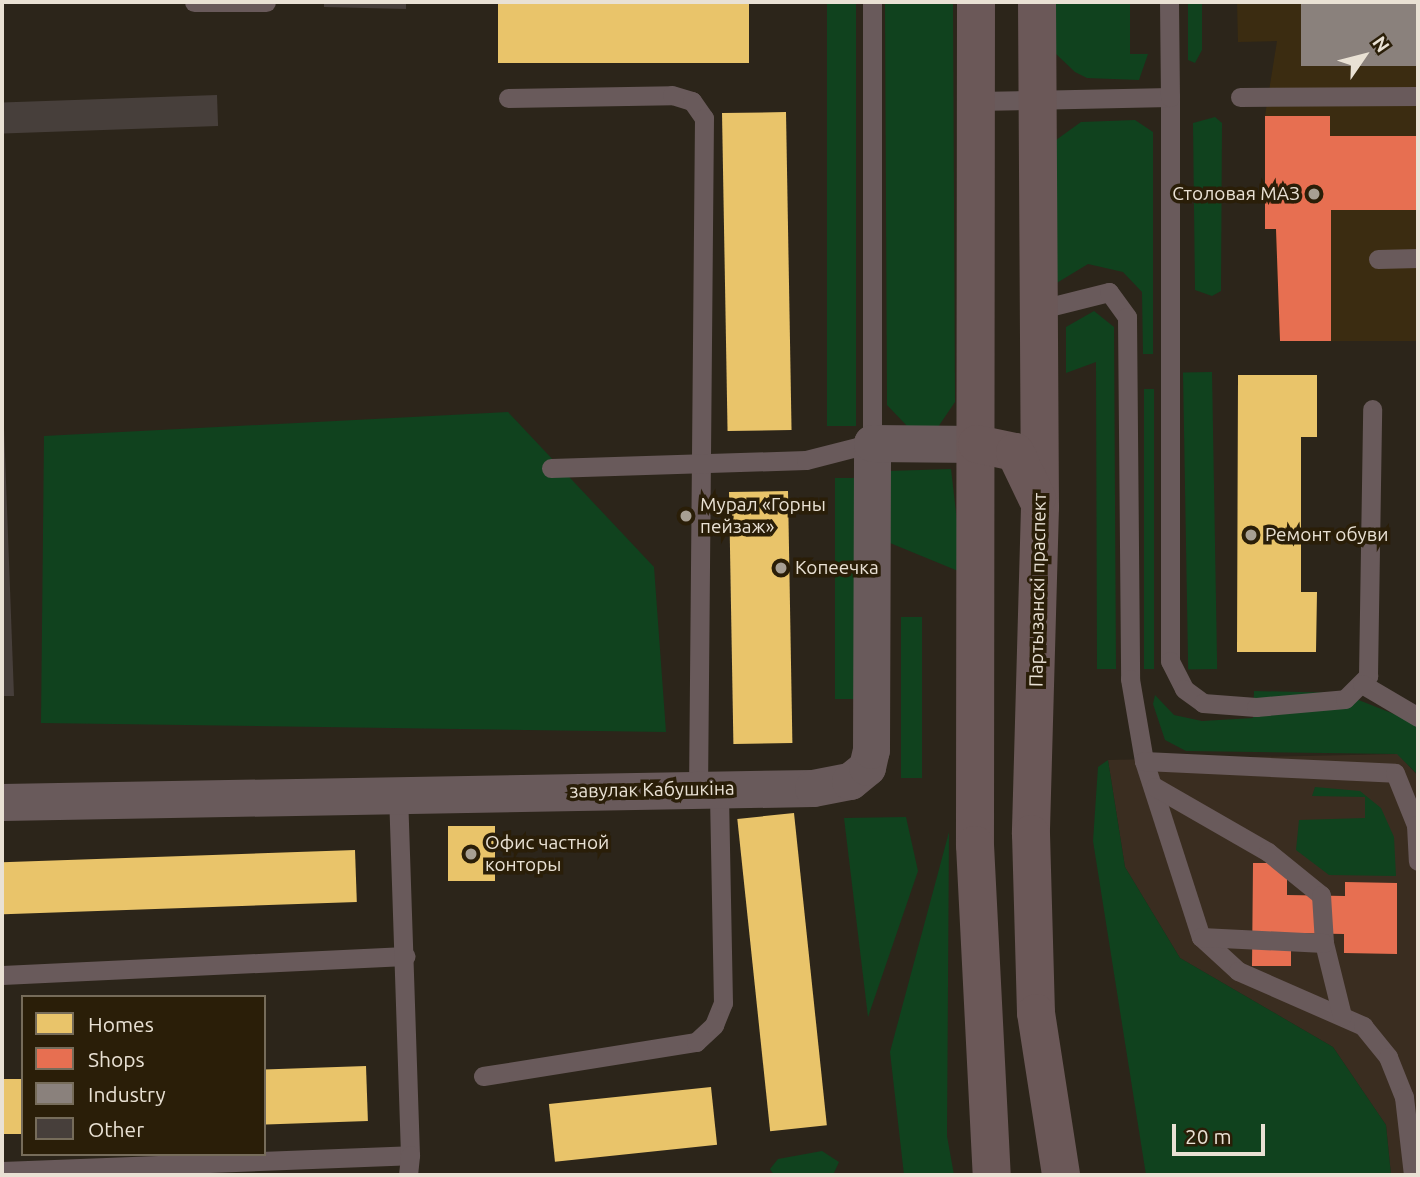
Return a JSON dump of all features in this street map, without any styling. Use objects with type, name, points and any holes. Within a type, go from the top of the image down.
[{"type":"main road","points":[[976,2],[975,845],[992,1175]]},
{"type":"main road","name":"Партызанскі праспект","points":[[1037,2],[1041,309],[1040,507],[1031,834],[1035,1013],[1061,1175]]},
{"type":"main road","points":[[977,444],[1015,452],[1040,507]]},
{"type":"street","points":[[872,443],[977,444]]},
{"type":"street","name":"завулак Кабушкіна","points":[[2,802],[398,792],[813,788],[850,781],[867,767],[872,443]]},
{"type":"lane","points":[[194,2],[266,2]]},
{"type":"lane","points":[[551,468],[806,460],[872,443],[872,2]]},
{"type":"lane","points":[[1169,2],[1173,671],[1203,704],[1323,702],[1346,699],[1362,684],[1373,661],[1372,409]]},
{"type":"lane","points":[[483,1076],[696,1042],[714,1025],[723,1003],[709,790],[698,462],[704,118],[692,101],[672,95],[508,98]]},
{"type":"lane","points":[[1240,97],[1418,96]]},
{"type":"lane","points":[[977,101],[1170,97]]},
{"type":"lane","points":[[1378,259],[1418,258]]},
{"type":"lane","points":[[1041,309],[1109,292],[1127,317],[1130,679],[1144,761],[1155,787],[1201,937],[1238,971],[1363,1026],[1388,1057],[1404,1097],[1413,1175]]},
{"type":"lane","points":[[1362,684],[1418,717]]},
{"type":"lane","points":[[1144,761],[1395,773],[1416,825],[1418,861]]},
{"type":"lane","points":[[1155,787],[1268,852],[1321,895],[1324,943],[1342,1016]]},
{"type":"lane","points":[[398,792],[406,956],[410,1155],[408,1175]]},
{"type":"lane","points":[[1201,937],[1324,943]]},
{"type":"lane","points":[[2,975],[406,956]]},
{"type":"lane","points":[[2,1171],[410,1155]]},
{"type":"shaded area","points":[[1237,2],[1418,2],[1418,341],[1280,341],[1276,229],[1265,229],[1265,116],[1277,41],[1238,42]]},
{"type":"shaded area","points":[[1398,754],[1418,776],[1418,1175],[1391,1175],[1386,1125],[1333,1047],[1180,958],[1125,867],[1108,760]]},
{"type":"green space","points":[[827,2],[856,2],[856,426],[827,426]]},
{"type":"green space","points":[[885,2],[953,2],[955,402],[938,427],[908,427],[887,405]]},
{"type":"green space","points":[[1054,2],[1130,2],[1130,54],[1148,54],[1139,80],[1087,78],[1075,72],[1055,53]]},
{"type":"green space","points":[[1188,2],[1202,2],[1202,50],[1195,63],[1188,60]]},
{"type":"green space","points":[[1215,117],[1222,123],[1221,291],[1212,296],[1195,290],[1193,123]]},
{"type":"green space","points":[[1135,120],[1153,132],[1153,354],[1143,354],[1142,292],[1123,272],[1088,264],[1055,284],[1056,140],[1081,122]]},
{"type":"green space","points":[[1094,311],[1114,327],[1116,669],[1097,669],[1096,362],[1066,373],[1066,327]]},
{"type":"green space","points":[[1212,372],[1217,669],[1188,669],[1183,373]]},
{"type":"green space","points":[[1144,389],[1154,389],[1154,669],[1144,669]]},
{"type":"green space","points":[[508,412],[654,567],[666,732],[41,723],[44,436]]},
{"type":"green space","points":[[951,469],[963,573],[890,543],[888,471]]},
{"type":"green space","points":[[835,478],[860,478],[860,699],[835,699]]},
{"type":"green space","points":[[901,617],[922,617],[922,778],[901,778]]},
{"type":"green space","points":[[1254,691],[1341,693],[1404,718],[1418,728],[1418,775],[1397,754],[1186,751],[1165,740],[1153,704],[1155,695],[1174,715],[1202,721],[1253,718]]},
{"type":"green space","points":[[1108,760],[1125,867],[1180,958],[1333,1047],[1386,1125],[1391,1175],[1146,1175],[1093,841],[1098,767]]},
{"type":"green space","points":[[1315,787],[1360,791],[1381,808],[1394,837],[1396,876],[1329,875],[1296,850],[1299,820],[1365,818],[1365,797],[1312,796]]},
{"type":"green space","points":[[906,817],[918,871],[868,1017],[844,818]]},
{"type":"green space","points":[[949,832],[947,1136],[954,1175],[904,1175],[890,1052]]},
{"type":"green space","points":[[822,1151],[839,1162],[833,1175],[774,1175],[770,1169],[778,1159]]},
{"type":"building: Homes","points":[[498,4],[749,4],[749,63],[498,63]]},
{"type":"building: Homes","points":[[786,112],[792,430],[728,431],[722,113]]},
{"type":"building: Homes","points":[[1238,375],[1317,375],[1317,437],[1301,437],[1301,592],[1317,592],[1316,652],[1237,652]]},
{"type":"building: Homes","points":[[788,491],[792,743],[733,744],[729,492]]},
{"type":"building: Homes","points":[[794,813],[827,1125],[770,1131],[737,819]]},
{"type":"building: Homes","name":"Офис частной конторы","points":[[448,826],[495,826],[495,881],[448,881]]},
{"type":"building: Homes","points":[[355,850],[357,902],[4,914],[2,862]]},
{"type":"building: Homes","points":[[366,1066],[368,1121],[266,1125],[266,1069]]},
{"type":"building: Homes","points":[[2,1079],[21,1079],[21,1134],[2,1134]]},
{"type":"building: Homes","points":[[711,1087],[717,1145],[555,1162],[549,1104]]},
{"type":"building: Shops","points":[[1265,116],[1330,116],[1330,136],[1418,136],[1418,210],[1331,210],[1331,341],[1280,341],[1276,229],[1265,229]]},
{"type":"building: Shops","points":[[1253,863],[1287,863],[1287,895],[1345,896],[1345,882],[1397,883],[1397,954],[1344,953],[1344,934],[1291,933],[1291,966],[1252,966]]},
{"type":"building: Industry","points":[[1301,2],[1418,2],[1418,66],[1301,66]]},
{"type":"building: Other","points":[[324,2],[406,2],[406,9],[324,7]]},
{"type":"building: Other","points":[[217,95],[218,126],[3,133],[2,103]]},
{"type":"building: Other","points":[[2,374],[14,696],[2,696]]},
{"type":"place","name":"Столовая МАЗ","points":[[1314,194]]},
{"type":"place","name":"Мурал «Горны пейзаж»","points":[[686,516]]},
{"type":"place","name":"Ремонт обуви","points":[[1251,535]]},
{"type":"place","name":"Копеечка","points":[[781,568]]},
{"type":"place","name":"Офис частной конторы","points":[[471,854]]}]
